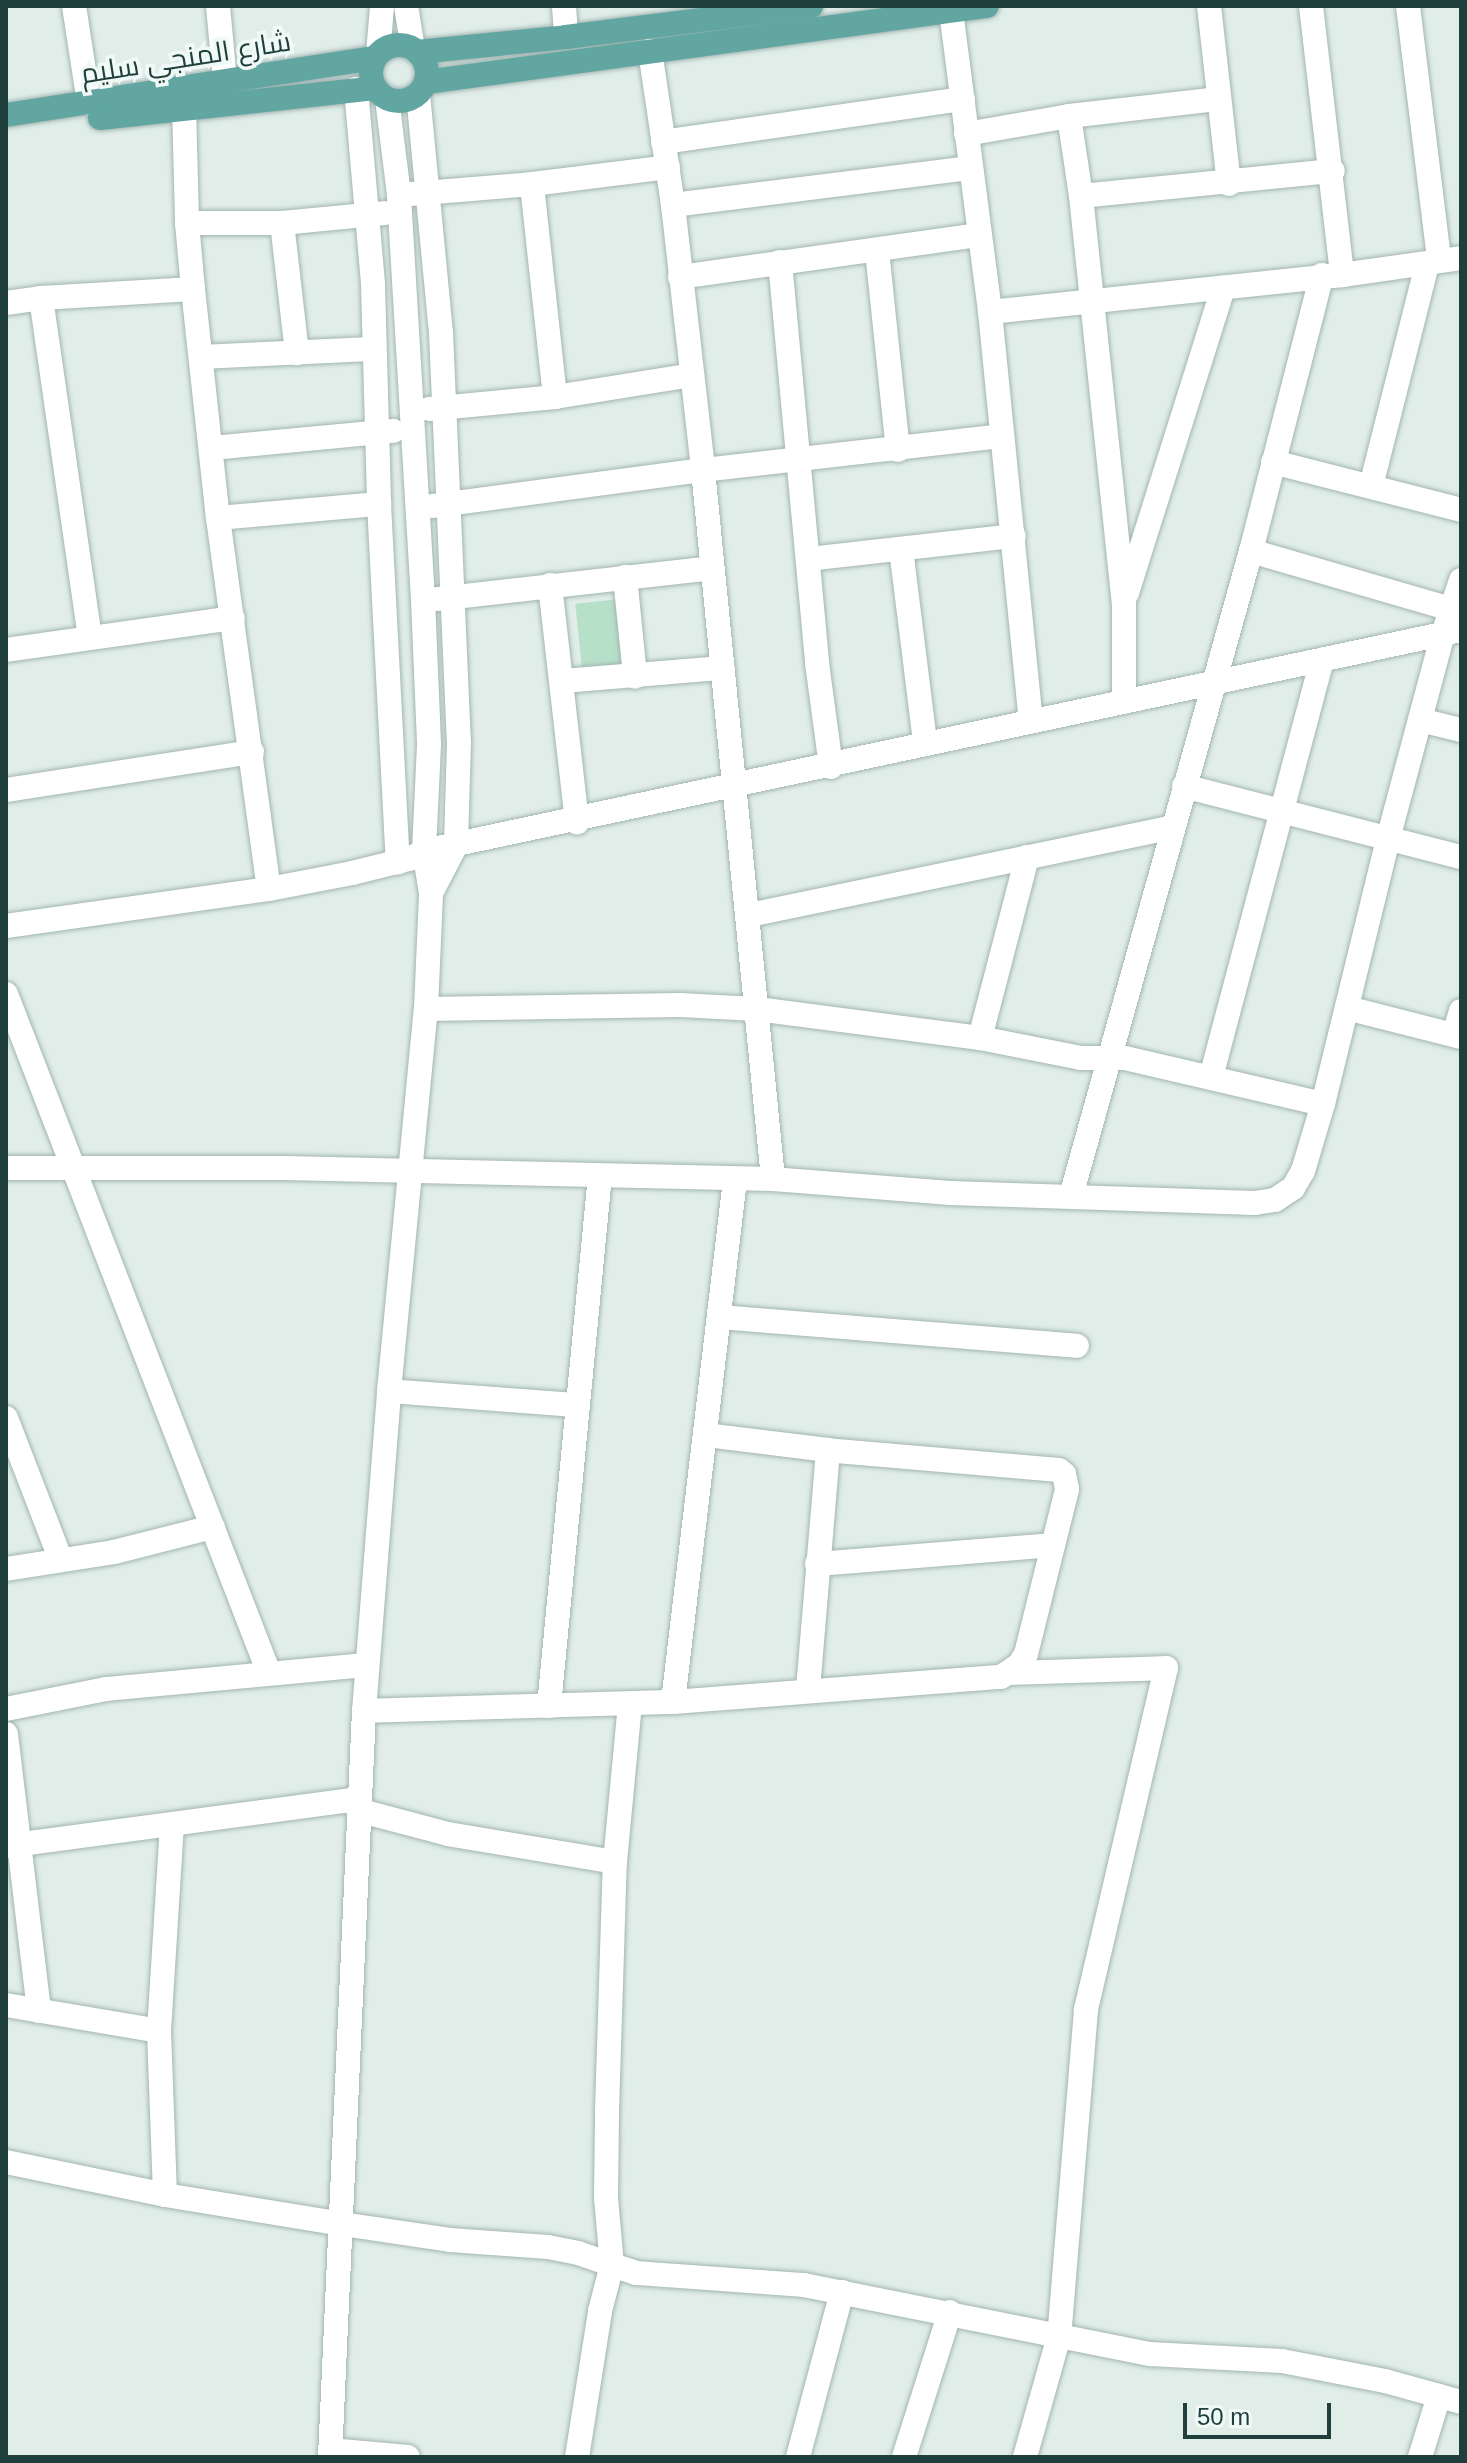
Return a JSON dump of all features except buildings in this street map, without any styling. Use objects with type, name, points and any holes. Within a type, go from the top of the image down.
[{"type":"main road","points":[[811,6],[702,13],[566,37],[415,50],[391,46],[376,56],[371,68],[373,92],[408,100],[422,88],[650,51],[987,6]]},
{"type":"main road","points":[[415,50],[424,61],[422,88]]},
{"type":"main road","name":"شارع المنجي سليم","points":[[6,115],[376,56]]},
{"type":"main road","name":"شارع المنجي سليم","points":[[6,130],[184,106],[373,92]]},
{"type":"street","points":[[74,6],[89,103]]},
{"type":"street","points":[[218,6],[225,81]]},
{"type":"street","points":[[376,56],[382,6]]},
{"type":"street","points":[[406,6],[415,50]]},
{"type":"street","points":[[564,6],[566,37]]},
{"type":"street","points":[[1209,6],[1229,184]]},
{"type":"street","points":[[1071,1196],[1211,684],[1251,551],[1273,462],[1332,275],[1333,171],[1311,6]]},
{"type":"street","points":[[1371,486],[1442,261],[1408,6]]},
{"type":"street","points":[[951,11],[990,312],[1031,720]]},
{"type":"street","points":[[650,51],[673,205],[703,470],[773,1179]]},
{"type":"street","points":[[422,88],[444,408],[459,742],[456,845],[431,893]]},
{"type":"street","points":[[373,92],[400,204],[423,600],[429,743],[424,851],[431,893],[426,1009],[389,1391],[364,1711],[330,2454],[408,2457]]},
{"type":"street","points":[[373,92],[369,215],[379,504],[398,862]]},
{"type":"street","points":[[663,142],[963,99]]},
{"type":"street","points":[[966,134],[1069,116],[1219,99]]},
{"type":"street","points":[[184,106],[187,223],[193,289],[218,518],[269,889]]},
{"type":"street","points":[[1069,116],[1081,196],[1124,603],[1124,700]]},
{"type":"street","points":[[187,223],[282,223],[369,215],[427,193],[668,167]]},
{"type":"street","points":[[673,205],[971,168]]},
{"type":"street","points":[[1081,196],[1229,184],[1333,171]]},
{"type":"street","points":[[532,184],[555,397]]},
{"type":"street","points":[[282,223],[297,353]]},
{"type":"street","points":[[680,277],[978,235]]},
{"type":"street","points":[[877,251],[898,450]]},
{"type":"street","points":[[990,312],[1442,261]]},
{"type":"street","points":[[780,262],[831,767]]},
{"type":"street","points":[[1124,603],[1223,288]]},
{"type":"street","points":[[6,303],[193,289]]},
{"type":"street","points":[[41,298],[90,637]]},
{"type":"street","points":[[202,357],[374,349]]},
{"type":"street","points":[[212,448],[377,431],[444,408],[555,397],[692,375]]},
{"type":"street","points":[[417,507],[1002,436]]},
{"type":"street","points":[[1273,462],[1461,510]]},
{"type":"street","points":[[218,518],[379,504]]},
{"type":"street","points":[[808,559],[1014,536]]},
{"type":"street","points":[[901,549],[925,743]]},
{"type":"street","points":[[1251,551],[1452,624]]},
{"type":"street","points":[[423,600],[712,568]]},
{"type":"street","points":[[625,577],[635,676]]},
{"type":"street","points":[[6,1168],[410,1170],[773,1179],[950,1193],[1255,1203],[1275,1200],[1293,1188],[1303,1171],[1323,1104],[1388,839],[1420,720],[1452,624],[1461,580]]},
{"type":"street","points":[[550,585],[577,822]]},
{"type":"street","points":[[6,650],[233,618]]},
{"type":"street","points":[[6,926],[269,889],[398,862],[424,851],[577,822],[831,767],[925,743],[1322,660],[1452,624]]},
{"type":"street","points":[[1211,1077],[1322,660]]},
{"type":"street","points":[[563,681],[722,668]]},
{"type":"street","points":[[1420,720],[1461,730]]},
{"type":"street","points":[[6,790],[252,752]]},
{"type":"street","points":[[1184,786],[1461,857]]},
{"type":"street","points":[[749,915],[1173,827]]},
{"type":"street","points":[[980,1038],[1027,857]]},
{"type":"street","points":[[6,994],[269,1673]]},
{"type":"street","points":[[426,1009],[680,1005],[757,1009],[980,1038],[1081,1058],[1111,1057],[1323,1104]]},
{"type":"street","points":[[1347,1008],[1458,1036],[1461,1011]]},
{"type":"street","points":[[549,1706],[600,1175]]},
{"type":"street","points":[[673,1702],[735,1180]]},
{"type":"street","points":[[719,1317],[1077,1346]]},
{"type":"street","points":[[389,1391],[576,1405]]},
{"type":"street","points":[[6,1418],[11,1446],[60,1558]]},
{"type":"street","points":[[705,1435],[828,1450],[1059,1470],[1064,1474],[1067,1489],[1026,1654],[1011,1673]]},
{"type":"street","points":[[808,1689],[828,1450]]},
{"type":"street","points":[[6,1569],[60,1558],[114,1552],[213,1527]]},
{"type":"street","points":[[817,1564],[1051,1545]]},
{"type":"street","points":[[6,1709],[106,1689],[367,1665]]},
{"type":"street","points":[[364,1711],[673,1702],[808,1689],[1001,1677],[1011,1673],[1166,1668],[1086,2010],[1059,2336],[1025,2457]]},
{"type":"street","points":[[577,2457],[600,2311],[612,2265],[606,2198],[607,2111],[615,1862],[630,1704]]},
{"type":"street","points":[[6,1734],[11,1845],[39,2011]]},
{"type":"street","points":[[11,1845],[358,1804],[448,1834],[615,1862]]},
{"type":"street","points":[[165,2195],[159,2031],[172,1824]]},
{"type":"street","points":[[6,2005],[159,2031]]},
{"type":"street","points":[[6,2162],[165,2195],[342,2224],[450,2240],[548,2247],[578,2253],[636,2273],[804,2285],[1150,2354],[1282,2361],[1450,2399],[1420,2457]]},
{"type":"street","points":[[798,2457],[842,2292]]},
{"type":"street","points":[[904,2457],[950,2312]]},
{"type":"green space","points":[[620,599],[627,669],[583,673],[575,604]]}]
